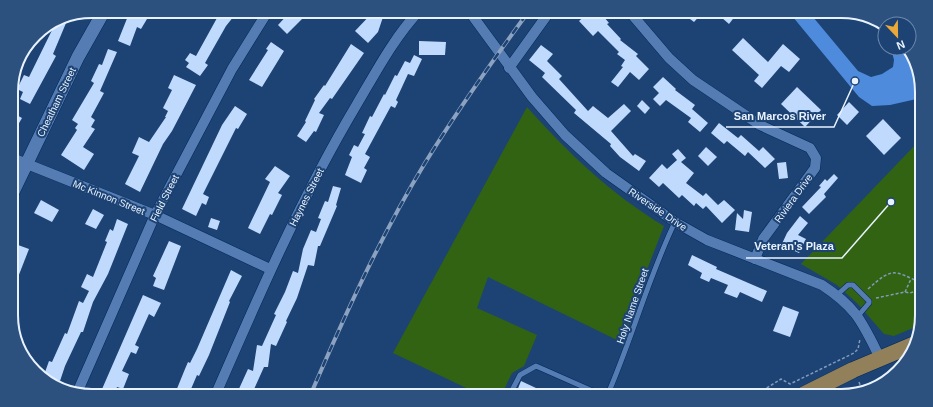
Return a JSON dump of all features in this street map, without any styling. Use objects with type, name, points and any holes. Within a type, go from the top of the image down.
[{"type":"main road","points":[[816,389],[907,347]]},
{"type":"street","name":"Cheatham Street","points":[[18,181],[78,57],[100,18]]},
{"type":"street","name":"Field Street","points":[[79,388],[155,215],[232,69],[264,18]]},
{"type":"street","name":"Haynes Street","points":[[218,389],[270,269],[318,172],[390,47],[413,18]]},
{"type":"street","name":"Riverside Drive","points":[[474,18],[509,68],[565,135],[606,172],[675,222],[707,240],[822,285],[837,295],[858,316],[880,358]]},
{"type":"street","points":[[509,68],[545,18]]},
{"type":"street","name":"Riviera Drive","points":[[635,18],[669,58],[693,80],[760,126],[810,148],[816,158],[815,168],[763,239],[755,259]]},
{"type":"street","name":"Mc Kinnon Street","points":[[18,161],[155,215],[270,269]]},
{"type":"lane","name":"Holy Name Street","points":[[610,389],[624,356],[654,268],[675,222]]},
{"type":"lane","points":[[837,295],[848,285],[853,285],[869,301],[858,316]]},
{"type":"lane","points":[[513,389],[520,375],[536,366],[588,389]]},
{"type":"path","points":[[863,295],[880,279],[887,275],[900,272],[915,280]]},
{"type":"path","points":[[905,292],[912,279]]},
{"type":"path","points":[[869,301],[905,292],[910,293],[915,291]]},
{"type":"path","points":[[765,389],[781,379],[790,384],[847,356],[858,349],[859,340],[868,333]]},
{"type":"path","points":[[859,382],[861,386]]},
{"type":"green space","points":[[527,107],[591,172],[626,200],[664,226],[648,267],[623,343],[488,277],[477,308],[537,335],[524,366],[512,373],[504,389],[468,389],[393,353]]},
{"type":"green space","points":[[915,145],[914,328],[894,336],[884,334],[858,304],[837,285],[801,264]]},
{"type":"water","points":[[794,18],[814,18],[858,71],[871,77],[882,74],[893,67],[893,56],[905,56],[912,73],[915,99],[890,105],[872,106],[859,97]]},
{"type":"building","points":[[127,18],[148,18],[141,29],[137,27],[130,46],[118,41]]},
{"type":"building","points":[[217,18],[232,18],[226,26],[205,63],[208,65],[200,76],[186,67],[189,63],[185,60],[190,53],[196,56]]},
{"type":"building","points":[[284,18],[303,18],[287,34],[278,25]]},
{"type":"building","points":[[367,18],[383,18],[378,32],[368,43],[355,31]]},
{"type":"building","points":[[582,18],[605,18],[609,23],[607,24],[621,39],[620,40],[638,54],[636,56],[649,69],[639,80],[630,72],[618,87],[611,82],[623,67],[621,66],[625,60],[617,54],[619,52],[598,31],[593,36],[579,21]]},
{"type":"building","points":[[689,18],[698,18],[694,22]]},
{"type":"building","points":[[722,18],[734,18],[729,24]]},
{"type":"building","points":[[66,23],[53,54],[56,56],[30,104],[20,99],[23,92],[18,90],[24,75],[29,77],[52,30]]},
{"type":"building","points":[[743,38],[768,62],[783,44],[800,59],[789,72],[781,66],[762,88],[754,81],[759,75],[732,50]]},
{"type":"building","points":[[419,41],[446,42],[445,55],[419,55]]},
{"type":"building","points":[[271,42],[284,51],[262,87],[249,80],[268,50],[266,49]]},
{"type":"building","points":[[351,44],[364,53],[332,99],[330,98],[319,113],[324,115],[316,132],[314,131],[306,142],[297,136],[306,122],[305,121],[315,100],[314,99],[324,85],[325,86]]},
{"type":"building","points":[[541,45],[553,54],[547,61],[562,76],[559,79],[588,111],[593,106],[608,118],[624,104],[631,111],[611,131],[633,156],[635,154],[646,161],[639,171],[620,157],[610,146],[611,144],[574,113],[576,110],[542,77],[545,73],[529,60]]},
{"type":"building","points":[[108,49],[117,52],[100,91],[104,93],[91,117],[95,120],[91,127],[95,129],[83,147],[94,154],[84,170],[61,155],[77,130],[75,128],[78,124],[72,120],[94,83],[91,81],[99,64],[102,65]]},
{"type":"building","points":[[414,55],[422,59],[414,76],[408,74],[396,100],[398,102],[395,108],[391,106],[365,154],[370,157],[364,168],[367,170],[361,183],[345,175],[352,157],[349,155],[354,145],[358,147],[365,134],[362,133],[370,116],[372,117],[395,75],[397,76],[405,61],[410,63]]},
{"type":"building","points":[[174,75],[196,85],[172,131],[163,144],[140,192],[125,184],[139,156],[132,153],[139,137],[149,142],[166,117],[168,111],[163,108],[172,90],[168,88]]},
{"type":"building","points":[[663,77],[676,89],[675,90],[695,105],[692,109],[708,123],[700,132],[688,122],[691,118],[666,100],[660,106],[653,99],[659,93],[653,87]]},
{"type":"building","points":[[797,87],[821,110],[805,127],[781,104]]},
{"type":"building","points":[[642,100],[650,108],[645,114],[637,106]]},
{"type":"building","points":[[849,102],[859,112],[847,125],[837,115]]},
{"type":"building","points":[[235,106],[247,114],[238,129],[236,128],[203,194],[209,197],[206,205],[202,203],[196,216],[182,209],[222,125]]},
{"type":"building","points":[[18,116],[22,118],[18,125]]},
{"type":"building","points":[[883,119],[901,138],[884,155],[866,136]]},
{"type":"building","points":[[719,123],[738,138],[741,135],[759,151],[763,147],[775,159],[765,168],[748,152],[745,156],[727,141],[724,144],[711,133]]},
{"type":"building","points":[[706,147],[717,157],[708,166],[698,156]]},
{"type":"building","points":[[678,149],[686,158],[681,162],[694,173],[686,183],[703,196],[706,193],[718,205],[724,200],[735,210],[722,223],[706,206],[703,209],[696,203],[694,206],[682,195],[679,198],[663,183],[659,187],[649,178],[662,164],[667,169],[677,160],[672,154]]},
{"type":"building","points":[[786,162],[788,178],[779,179],[777,163]]},
{"type":"building","points":[[275,166],[290,176],[278,193],[282,195],[260,234],[248,228],[270,182],[265,179]]},
{"type":"building","points":[[834,174],[838,178],[824,194],[826,197],[809,214],[802,207],[821,187],[819,186],[825,179],[827,181]]},
{"type":"building","points":[[333,186],[341,188],[337,206],[320,246],[318,246],[314,266],[308,265],[297,298],[276,346],[271,344],[268,367],[264,367],[254,389],[239,389],[248,369],[253,371],[257,345],[262,346],[293,271],[298,273],[303,249],[311,230],[316,232],[321,219],[318,218],[325,201],[328,202]]},
{"type":"building","points":[[41,200],[59,210],[52,222],[34,213]]},
{"type":"building","points":[[93,209],[104,215],[96,229],[85,224]]},
{"type":"building","points":[[744,210],[752,212],[749,232],[735,230],[737,213],[743,219]]},
{"type":"building","points":[[800,216],[808,223],[798,235],[806,239],[799,253],[788,248],[787,251],[780,248],[787,233]]},
{"type":"building","points":[[211,218],[220,221],[217,230],[208,227]]},
{"type":"building","points":[[117,219],[128,224],[108,274],[93,302],[83,332],[81,332],[65,366],[60,381],[45,372],[49,361],[52,362],[65,333],[67,334],[79,301],[83,303],[89,291],[81,287],[87,274],[93,277],[107,242],[105,241],[110,229],[113,231]]},
{"type":"building","points":[[169,241],[181,246],[164,290],[153,286],[156,278],[153,276]]},
{"type":"building","points":[[18,245],[29,249],[18,277]]},
{"type":"building","points":[[692,255],[717,267],[716,269],[767,291],[762,302],[740,292],[737,298],[724,293],[728,285],[711,278],[709,282],[700,278],[702,273],[688,265]]},
{"type":"building","points":[[231,270],[242,276],[229,301],[230,302],[209,355],[199,376],[197,375],[191,389],[177,389],[188,362],[190,363]]},
{"type":"building","points":[[143,295],[161,303],[154,317],[149,314],[135,345],[139,347],[136,354],[131,352],[122,371],[129,374],[123,389],[117,387],[116,389],[102,389]]},
{"type":"building","points":[[783,306],[799,312],[790,337],[773,331]]},
{"type":"building","points":[[521,381],[538,389],[518,389]]},
{"type":"railway","points":[[313,389],[363,278],[409,191],[462,105],[524,18]]},
{"type":"place","name":"San Marcos River","points":[[855,81]]},
{"type":"place","name":"Veteran's Plaza","points":[[891,202]]}]
